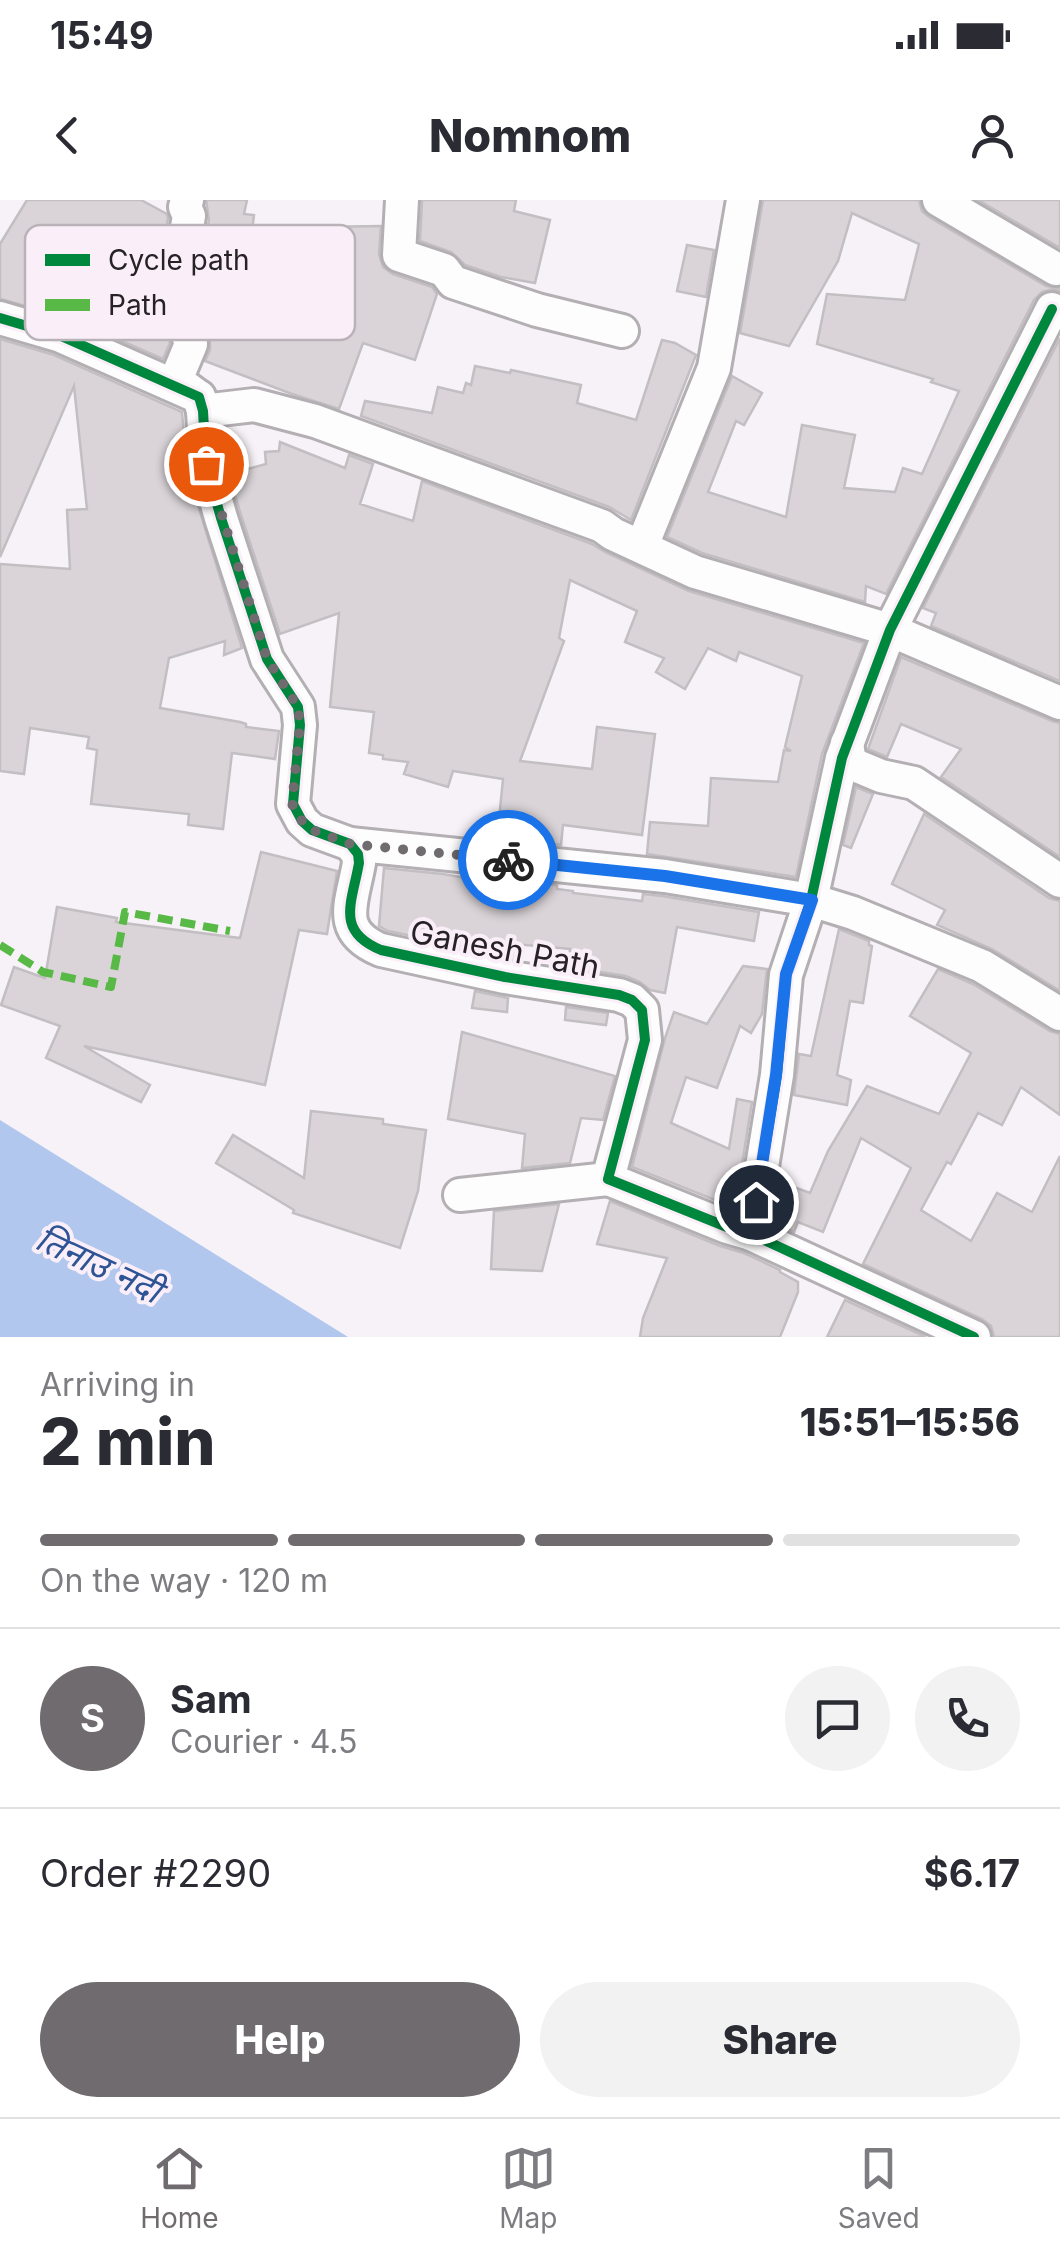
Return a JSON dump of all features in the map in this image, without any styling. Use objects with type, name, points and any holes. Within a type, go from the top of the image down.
[{"type":"street","points":[[186,200],[187,225]]},
{"type":"street","points":[[402,200],[399,255],[444,270],[454,282],[538,310],[622,331]]},
{"type":"street","points":[[642,546],[714,368],[744,200]]},
{"type":"street","points":[[751,1234],[776,1075],[786,974],[812,900],[847,743],[890,630],[1056,311],[1058,266],[939,200]]},
{"type":"street","points":[[0,318],[25,326]]},
{"type":"street","points":[[68,340],[201,404],[254,405],[315,421],[602,526],[694,572],[890,630],[1060,703]]},
{"type":"street","points":[[190,340],[176,380],[201,404],[206,464],[221,518],[267,659],[298,707],[300,725],[292,804],[312,830],[350,844],[665,876],[812,900],[982,966],[1060,1014]]},
{"type":"street","points":[[847,743],[850,763],[914,784],[1060,882]]},
{"type":"street","name":"Ganesh Path","points":[[350,844],[359,862],[350,919],[364,944],[491,974],[619,996],[632,1000],[642,1010],[646,1040],[608,1179]]},
{"type":"street","points":[[460,1195],[608,1179],[751,1234],[974,1337]]},
{"type":"water","name":"तिनाउ नदी","points":[[0,1120],[348,1337],[0,1337]]},
{"type":"building","points":[[27,200],[141,200],[168,218],[167,225],[25,225],[25,306],[0,299],[0,244]]},
{"type":"building","points":[[206,200],[247,200],[244,214],[254,215],[253,225],[208,225]]},
{"type":"building","points":[[422,200],[516,200],[514,211],[550,220],[535,283],[465,265],[451,252],[420,241]]},
{"type":"building","points":[[763,200],[919,200],[929,217],[1046,286],[1060,288],[1042,292],[1034,300],[886,594],[866,586],[865,602],[702,553],[667,537],[732,376],[762,393],[744,425],[736,421],[708,492],[786,517],[802,425],[855,435],[844,488],[895,492],[903,468],[922,474],[959,391],[931,382],[933,379],[817,344],[827,294],[905,300],[919,244],[852,213],[838,261],[789,346],[740,333]]},
{"type":"building","points":[[978,200],[1060,200],[1060,248]]},
{"type":"building","points":[[355,226],[381,226],[379,254],[383,267],[432,287],[437,294],[415,360],[363,343],[339,409],[205,361],[210,340],[355,340]]},
{"type":"building","points":[[687,245],[714,250],[706,297],[677,291]]},
{"type":"building","points":[[1060,338],[1060,681],[931,626],[936,613],[923,608]]},
{"type":"building","points":[[0,339],[54,355],[182,412],[187,470],[242,648],[224,655],[225,641],[169,658],[160,708],[279,731],[275,759],[232,753],[223,829],[188,825],[189,814],[91,804],[97,750],[87,748],[89,737],[30,728],[24,774],[0,771],[0,564],[70,569],[67,510],[87,509],[74,386],[0,557]]},
{"type":"building","points":[[119,340],[169,340],[163,359]]},
{"type":"building","points":[[662,340],[696,355],[631,520],[609,507],[361,416],[365,401],[432,413],[438,387],[463,393],[466,383],[471,385],[475,366],[581,385],[577,403],[636,420]]},
{"type":"building","points":[[280,442],[345,468],[349,455],[373,464],[360,504],[413,521],[422,481],[592,544],[689,591],[864,643],[822,754],[796,877],[647,854],[650,822],[708,826],[711,778],[778,782],[784,750],[791,751],[785,747],[802,676],[739,652],[736,661],[708,648],[685,689],[656,672],[664,658],[625,642],[637,611],[570,580],[559,638],[564,641],[520,761],[592,769],[597,727],[655,734],[642,835],[563,825],[561,845],[497,839],[503,779],[453,771],[448,787],[404,774],[408,762],[369,753],[374,712],[330,707],[339,613],[280,634],[229,474],[266,464],[265,452],[279,451]]},
{"type":"building","points":[[901,657],[1060,723],[1060,857],[941,777],[961,749],[901,724],[887,757],[868,749]]},
{"type":"building","points":[[856,787],[873,794],[851,848],[843,845]]},
{"type":"building","points":[[924,814],[1049,898],[1060,901],[1060,991],[992,949],[937,925],[945,910],[892,884]]},
{"type":"building","points":[[261,852],[337,871],[327,934],[299,930],[265,1085],[84,1046],[150,1085],[141,1102],[46,1058],[60,1026],[1,1005],[14,967],[45,978],[57,907],[117,918],[116,922],[240,938]]},
{"type":"building","points":[[384,868],[494,883],[494,879],[557,885],[557,889],[573,893],[642,901],[643,894],[662,896],[759,912],[754,941],[677,927],[665,993],[650,990],[626,976],[569,967],[570,949],[514,944],[513,958],[388,931],[379,926]]},
{"type":"building","points":[[839,929],[869,941],[872,946],[863,1003],[850,1001],[837,1075],[851,1080],[847,1105],[794,1095],[799,1054],[811,1056]]},
{"type":"building","points":[[743,966],[767,969],[762,1014],[751,1033],[740,1026],[717,1088],[686,1077],[671,1123],[729,1149],[737,1099],[752,1102],[735,1208],[632,1167],[674,1012],[707,1024]]},
{"type":"building","points":[[938,969],[973,984],[1060,1034],[1060,1115],[1021,1087],[1002,1125],[978,1113],[921,1210],[971,1241],[997,1193],[1032,1212],[1060,1156],[1060,1337],[994,1337],[991,1326],[982,1319],[863,1264],[911,1168],[861,1138],[823,1232],[798,1222],[794,1232],[773,1222],[780,1182],[810,1193],[828,1151],[867,1086],[939,1114],[971,1053],[910,1016]]},
{"type":"building","points":[[475,991],[508,998],[507,1012],[472,1008]]},
{"type":"building","points":[[566,1007],[608,1013],[606,1025],[565,1020]]},
{"type":"building","points":[[462,1032],[615,1076],[603,1120],[581,1118],[570,1163],[522,1168],[525,1134],[448,1119]]},
{"type":"building","points":[[311,1111],[383,1119],[383,1124],[426,1130],[418,1191],[400,1248],[293,1213],[294,1210],[216,1163],[233,1135],[304,1178]]},
{"type":"building","points":[[610,1201],[744,1253],[798,1282],[798,1292],[780,1337],[640,1337],[643,1318],[667,1258],[597,1244]]},
{"type":"building","points":[[559,1204],[542,1271],[491,1269],[494,1211]]},
{"type":"building","points":[[845,1300],[926,1337],[827,1337]]},
{"type":"marked path","points":[[0,945],[43,972],[111,987],[125,912],[230,931]]},
{"type":"cycle path","points":[[751,1234],[777,1075],[786,975],[811,900],[842,758],[890,630],[1052,309]]},
{"type":"cycle path","points":[[0,318],[25,325]]},
{"type":"cycle path","points":[[70,340],[199,397],[206,465],[221,518],[267,659],[298,707],[293,804],[312,830],[350,844],[358,854],[350,914],[357,934],[381,950],[632,1000],[642,1010],[645,1040],[608,1179],[751,1234],[974,1337]]},
{"type":"way so far","points":[[206,464],[267,659],[298,707],[300,725],[292,804],[302,821],[312,830],[350,844],[508,860]]},
{"type":"route","points":[[508,860],[665,876],[812,900],[786,974],[776,1075],[756,1202]]}]
